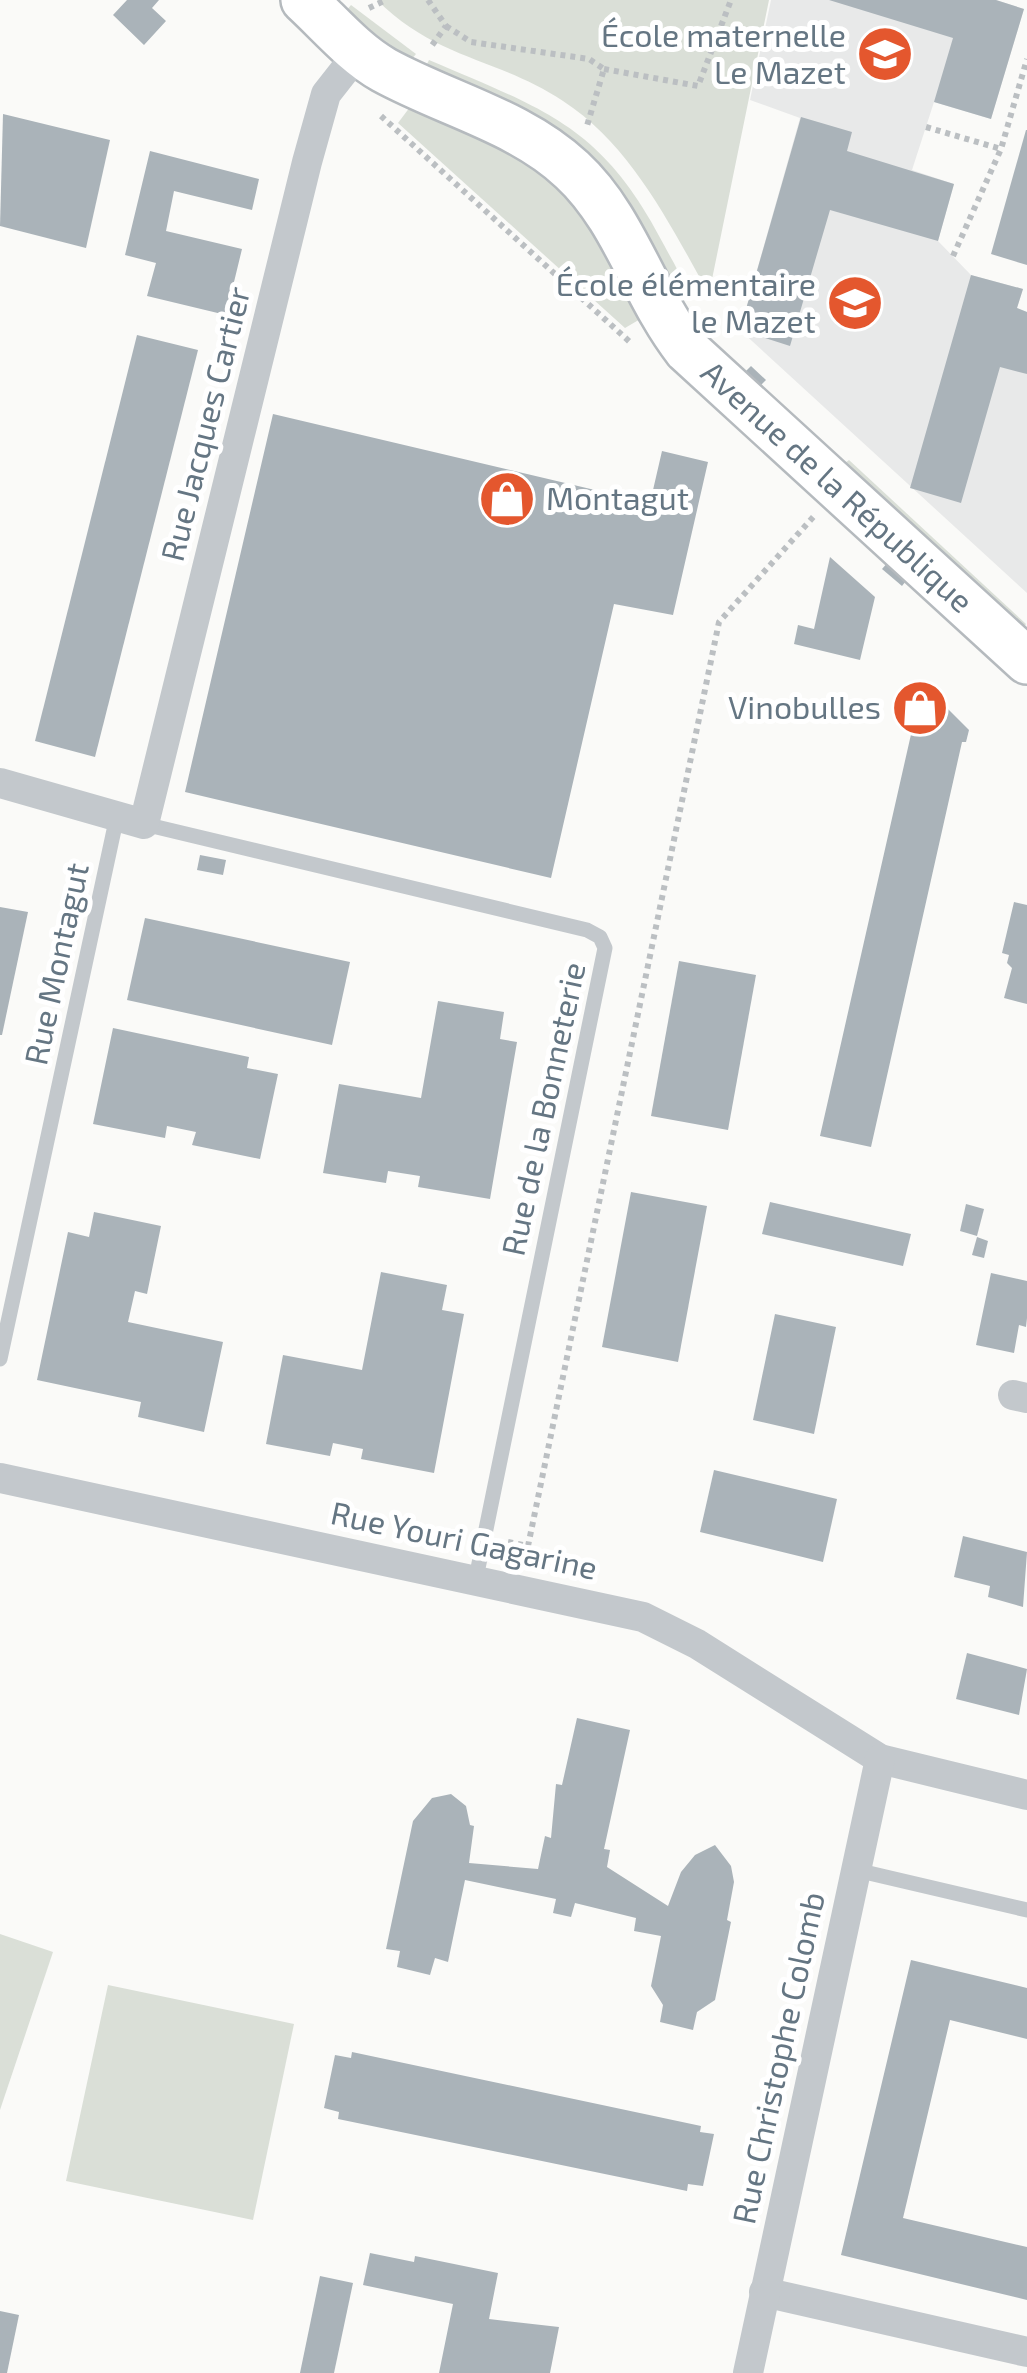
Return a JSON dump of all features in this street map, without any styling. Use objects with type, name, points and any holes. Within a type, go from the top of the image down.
[{"type":"main road","name":"Avenue de la République","points":[[304,0],[361,31],[382,69],[503,125],[572,170],[618,230],[667,325],[687,350],[1027,661]]},
{"type":"street","name":"Rue Jacques Cartier","points":[[131,820],[306,162],[326,94],[361,31]]},
{"type":"street","points":[[0,782],[131,820]]},
{"type":"street","name":"Rue Youri Gagarine","points":[[0,1478],[643,1617],[697,1644],[880,1759],[1027,1795]]},
{"type":"street","name":"Rue Christophe Colomb","points":[[748,2373],[880,1759]]},
{"type":"street","points":[[764,2292],[1027,2352]]},
{"type":"lane","name":"Rue Montagut","points":[[0,1359],[131,820]]},
{"type":"lane","name":"Rue de la Bonneterie","points":[[131,820],[588,930],[600,937],[605,948],[603,961],[476,1578]]},
{"type":"lane","points":[[856,1870],[1027,1910]]},
{"type":"path","points":[[361,31],[386,0]]},
{"type":"path","points":[[440,0],[430,2],[446,26],[471,42],[589,59],[604,70],[698,86],[731,0]]},
{"type":"path","points":[[426,51],[446,26]]},
{"type":"path","points":[[953,256],[1000,149],[1027,59]]},
{"type":"path","points":[[586,129],[604,70]]},
{"type":"path","points":[[926,127],[1000,149]]},
{"type":"path","points":[[485,1537],[528,1546],[719,622],[816,514]]},
{"type":"shaded area","points":[[377,0],[769,0],[709,294],[647,188],[587,119],[539,87],[422,35]]},
{"type":"shaded area","points":[[771,0],[996,0],[1024,9],[991,119],[934,102],[912,170],[954,184],[938,241],[971,275],[1023,289],[1017,308],[1027,312],[1027,593],[740,330],[800,118],[750,100]]},
{"type":"shaded area","points":[[351,5],[416,54],[410,61],[346,11]]},
{"type":"shaded area","points":[[429,60],[538,109],[593,147],[641,205],[679,273],[683,302],[679,302],[630,207],[588,159],[539,122],[425,68]]},
{"type":"shaded area","points":[[410,107],[484,140],[553,182],[589,223],[642,318],[625,328],[398,123]]},
{"type":"shaded area","points":[[849,460],[1026,624],[1021,632],[841,466]]},
{"type":"shaded area","points":[[0,1934],[53,1952],[0,2110]]},
{"type":"shaded area","points":[[108,1985],[294,2024],[253,2220],[66,2181]]},
{"type":"building","points":[[127,0],[159,0],[152,8],[166,21],[144,45],[113,15]]},
{"type":"building","points":[[829,0],[996,0],[1024,9],[991,119],[934,102],[953,38]]},
{"type":"building","points":[[3,114],[110,140],[86,248],[0,226]]},
{"type":"building","points":[[801,117],[852,132],[847,151],[954,184],[938,241],[830,210],[790,346],[740,330]]},
{"type":"building","points":[[1027,130],[1027,265],[991,254]]},
{"type":"building","points":[[150,151],[259,179],[252,210],[174,191],[166,231],[242,249],[226,315],[147,296],[156,263],[125,255]]},
{"type":"building","points":[[971,275],[1023,289],[1017,308],[1027,312],[1027,374],[1000,367],[961,503],[910,488]]},
{"type":"building","points":[[137,335],[198,350],[95,757],[35,741]]},
{"type":"building","points":[[751,366],[766,380],[759,387],[744,373]]},
{"type":"building","points":[[273,414],[650,503],[662,451],[708,462],[673,615],[614,604],[551,878],[185,792]]},
{"type":"building","points":[[830,557],[875,597],[860,660],[794,644],[798,625],[814,629]]},
{"type":"building","points":[[889,561],[909,577],[902,586],[882,569]]},
{"type":"building","points":[[924,685],[969,730],[966,742],[962,742],[871,1147],[820,1136],[912,730],[898,726],[906,693]]},
{"type":"building","points":[[200,855],[226,860],[223,875],[197,870]]},
{"type":"building","points":[[1014,902],[1027,905],[1027,1004],[1004,998],[1012,968],[1007,963],[1009,955],[1002,953]]},
{"type":"building","points":[[0,907],[28,912],[2,1035],[0,1035]]},
{"type":"building","points":[[145,918],[350,962],[332,1045],[127,1000]]},
{"type":"building","points":[[679,961],[756,975],[728,1130],[651,1116]]},
{"type":"building","points":[[438,1001],[504,1012],[500,1039],[517,1042],[490,1199],[418,1187],[420,1176],[388,1171],[386,1183],[323,1173],[339,1084],[421,1098]]},
{"type":"building","points":[[113,1028],[249,1057],[247,1068],[278,1074],[260,1159],[192,1145],[196,1132],[167,1126],[165,1138],[93,1124]]},
{"type":"building","points":[[631,1192],[707,1206],[678,1362],[602,1347]]},
{"type":"building","points":[[770,1202],[911,1234],[903,1266],[762,1234]]},
{"type":"building","points":[[966,1204],[984,1209],[977,1236],[960,1231]]},
{"type":"building","points":[[94,1212],[161,1226],[147,1294],[135,1291],[128,1322],[223,1342],[204,1432],[138,1417],[141,1402],[37,1380],[68,1232],[89,1237]]},
{"type":"building","points":[[977,1237],[988,1241],[984,1258],[972,1255]]},
{"type":"building","points":[[381,1272],[447,1285],[442,1310],[464,1314],[434,1473],[361,1459],[363,1449],[333,1443],[330,1456],[266,1444],[283,1355],[362,1370]]},
{"type":"building","points":[[991,1273],[1027,1281],[1026,1327],[1019,1325],[1014,1353],[976,1345]]},
{"type":"building","points":[[775,1314],[836,1327],[814,1434],[753,1420]]},
{"type":"building","points":[[714,1470],[837,1499],[823,1562],[700,1532]]},
{"type":"building","points":[[963,1536],[1027,1552],[1023,1607],[988,1597],[990,1586],[954,1577]]},
{"type":"building","points":[[967,1653],[1027,1669],[1019,1715],[956,1699]]},
{"type":"building","points":[[577,1718],[630,1730],[604,1849],[610,1850],[607,1867],[668,1906],[681,1872],[695,1855],[715,1845],[731,1866],[734,1882],[727,1920],[731,1922],[715,2000],[697,2012],[693,2030],[660,2022],[663,2005],[651,1986],[661,1936],[634,1931],[636,1918],[575,1903],[571,1917],[553,1913],[556,1899],[465,1880],[448,1962],[435,1958],[430,1975],[397,1967],[400,1951],[386,1949],[413,1821],[432,1798],[451,1794],[466,1806],[470,1825],[474,1826],[469,1863],[538,1869],[545,1836],[551,1838],[556,1784],[562,1785]]},
{"type":"building","points":[[911,1960],[1027,1988],[1027,2039],[950,2020],[903,2218],[1027,2247],[1027,2300],[841,2255]]},
{"type":"building","points":[[352,2052],[701,2126],[700,2132],[714,2134],[703,2186],[688,2184],[687,2191],[338,2119],[339,2112],[324,2108],[335,2055],[351,2058]]},
{"type":"building","points":[[370,2253],[414,2262],[415,2256],[498,2273],[489,2319],[559,2327],[550,2373],[439,2373],[453,2304],[363,2285]]},
{"type":"building","points":[[320,2276],[353,2283],[334,2373],[300,2373]]},
{"type":"building","points":[[0,2311],[19,2315],[7,2373],[0,2373]]},
{"type":"place","name":"École maternelle Le Mazet","points":[[885,54]]},
{"type":"place","name":"École élémentaire le Mazet","points":[[855,303]]},
{"type":"place","name":"Montagut","points":[[507,499]]},
{"type":"place","name":"Vinobulles","points":[[920,708]]}]
